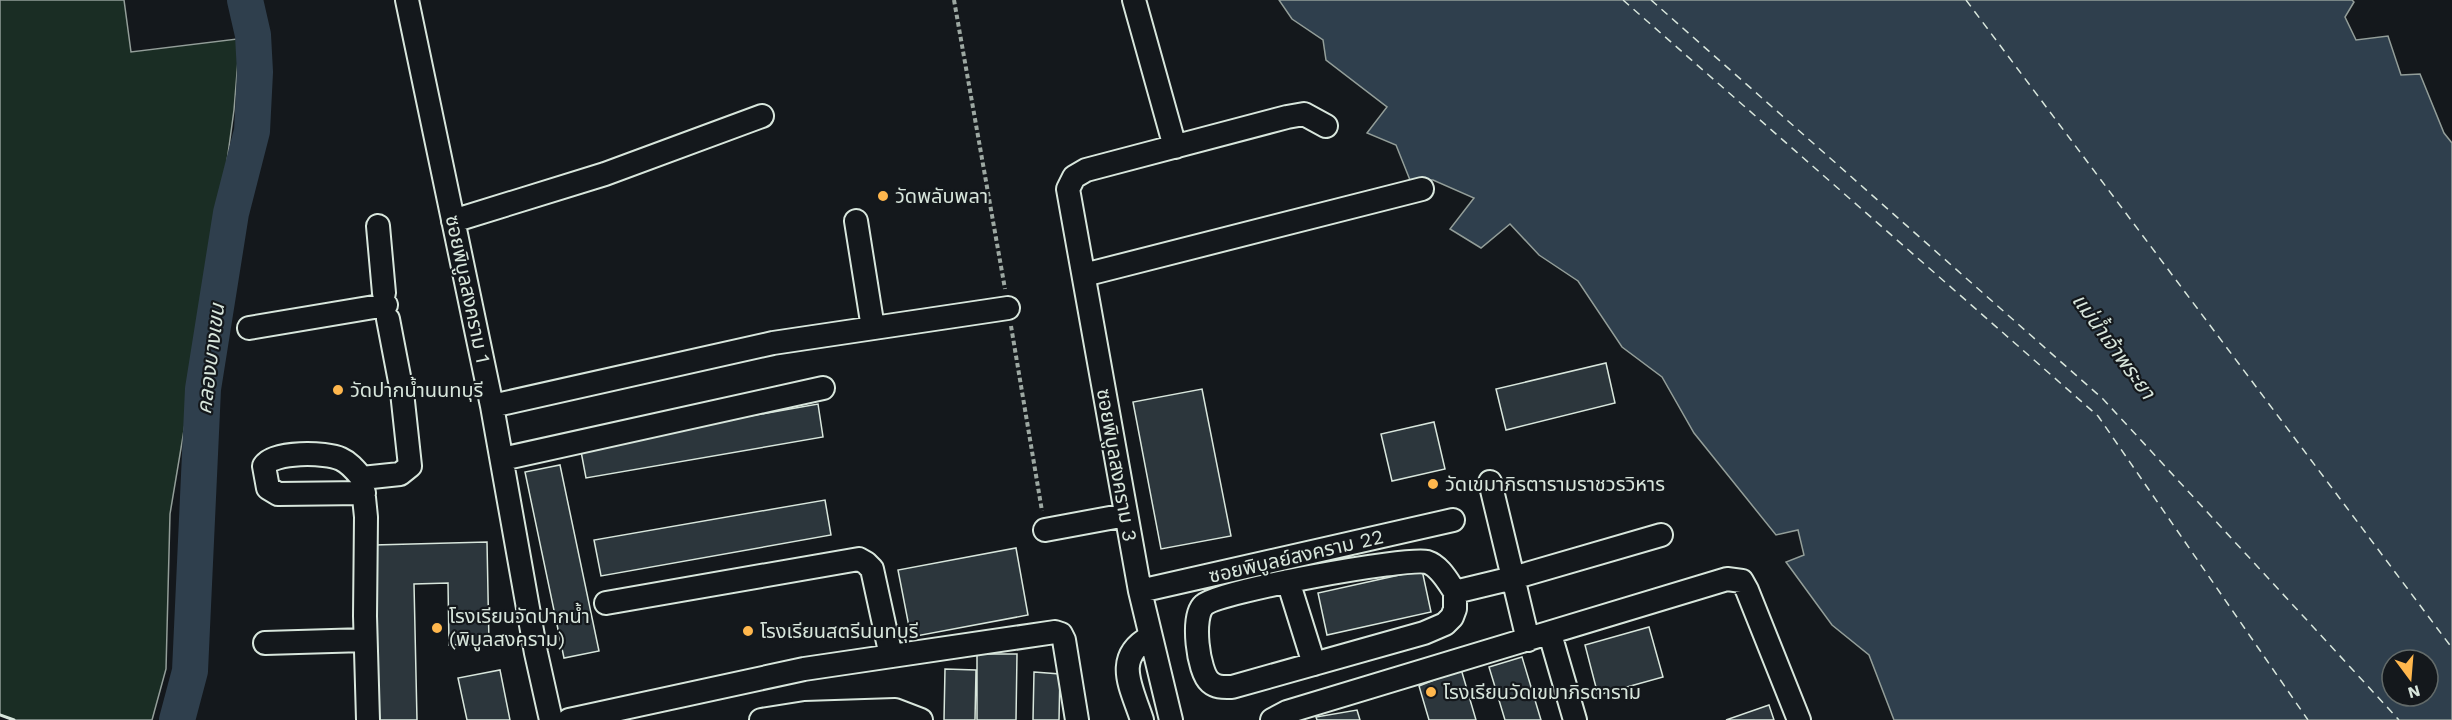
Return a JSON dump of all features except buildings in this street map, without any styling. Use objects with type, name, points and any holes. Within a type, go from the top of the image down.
[{"type":"street","name":"ซอยพิบูลสงคราม 1","points":[[407,0],[492,406],[536,653],[551,720]]},
{"type":"street","points":[[1134,0],[1175,147]]},
{"type":"street","name":"ซอยพิบูลสงคราม 3","points":[[1172,720],[1140,591],[1068,189],[1074,177],[1086,170],[1304,114],[1326,126]]},
{"type":"street","points":[[453,221],[605,174],[762,116]]},
{"type":"street","points":[[1084,275],[1422,189]]},
{"type":"street","points":[[856,221],[873,328]]},
{"type":"street","points":[[368,720],[365,640],[366,517],[363,486],[400,474],[410,466],[402,392],[386,306],[378,226]]},
{"type":"street","points":[[249,328],[386,306]]},
{"type":"street","points":[[492,406],[773,343],[1008,308]]},
{"type":"street","points":[[502,459],[823,388]]},
{"type":"street","points":[[1490,482],[1528,640]]},
{"type":"street","points":[[1045,530],[1126,514]]},
{"type":"street","name":"ซอยพิบูลย์สงคราม 22","points":[[1140,591],[1453,520]]},
{"type":"street","points":[[1455,592],[1513,578],[1661,535]]},
{"type":"street","points":[[606,603],[859,559],[866,562],[872,570],[891,656]]},
{"type":"street","points":[[1408,562],[1426,562],[1438,569],[1455,592],[1455,609],[1445,624],[1424,633],[1232,687],[1219,687],[1209,681],[1201,664],[1196,619],[1198,611],[1204,604],[1225,596],[1287,581],[1408,562]]},
{"type":"street","points":[[1272,720],[1287,711],[1727,579],[1742,581],[1747,590],[1799,720]]},
{"type":"street","points":[[1287,581],[1314,664]]},
{"type":"street","points":[[569,720],[757,678],[891,656],[1059,633],[1064,640],[1077,720]]},
{"type":"street","points":[[1550,633],[1575,720]]},
{"type":"street","points":[[1142,720],[1126,663],[1140,642],[1150,637]]},
{"type":"street","points":[[265,643],[365,640]]},
{"type":"street","points":[[761,720],[805,713],[895,710],[921,720]]},
{"type":"path","points":[[954,0],[1045,530]]},
{"type":"green space","points":[[0,0],[124,0],[131,52],[237,39],[239,48],[234,110],[218,227],[170,514],[166,669],[152,720],[14,720],[0,715]]},
{"type":"water","name":"แม่น้ำเจ้าพระยา","points":[[1279,0],[2352,0],[2354,2],[2345,17],[2356,40],[2388,36],[2401,75],[2420,74],[2444,133],[2452,143],[2452,720],[1894,720],[1869,655],[1832,625],[1786,562],[1804,555],[1798,530],[1776,535],[1694,433],[1662,377],[1622,347],[1578,281],[1539,255],[1510,224],[1481,248],[1450,229],[1474,198],[1433,180],[1410,180],[1396,145],[1367,133],[1387,107],[1326,60],[1323,40],[1292,19]]},
{"type":"waterway","name":"คลองบางเขน","points":[[177,720],[190,671],[203,389],[231,213],[252,131],[255,72],[253,35],[245,0]]},
{"type":"ferry route","points":[[1623,0],[2098,416],[2308,720]]},
{"type":"ferry route","points":[[1651,0],[2103,399],[2399,720]]},
{"type":"ferry route","points":[[1966,0],[2452,648]]},
{"type":"wall","points":[[0,715],[14,720]]},
{"type":"place","name":"วัดพลับพลา","points":[[883,196]]},
{"type":"place","name":"วัดปากน้ำนนทบุรี","points":[[338,390]]},
{"type":"place","name":"วัดเขมาภิรตารามราชวรวิหาร","points":[[1433,484]]},
{"type":"place","name":"โรงเรียนวัดปากน้ำ (พิบูลสงคราม)","points":[[437,628]]},
{"type":"place","name":"โรงเรียนสตรีนนทบุรี","points":[[748,631]]},
{"type":"place","name":"โรงเรียนวัดเขมาภิรตาราม","points":[[1431,692]]}]
